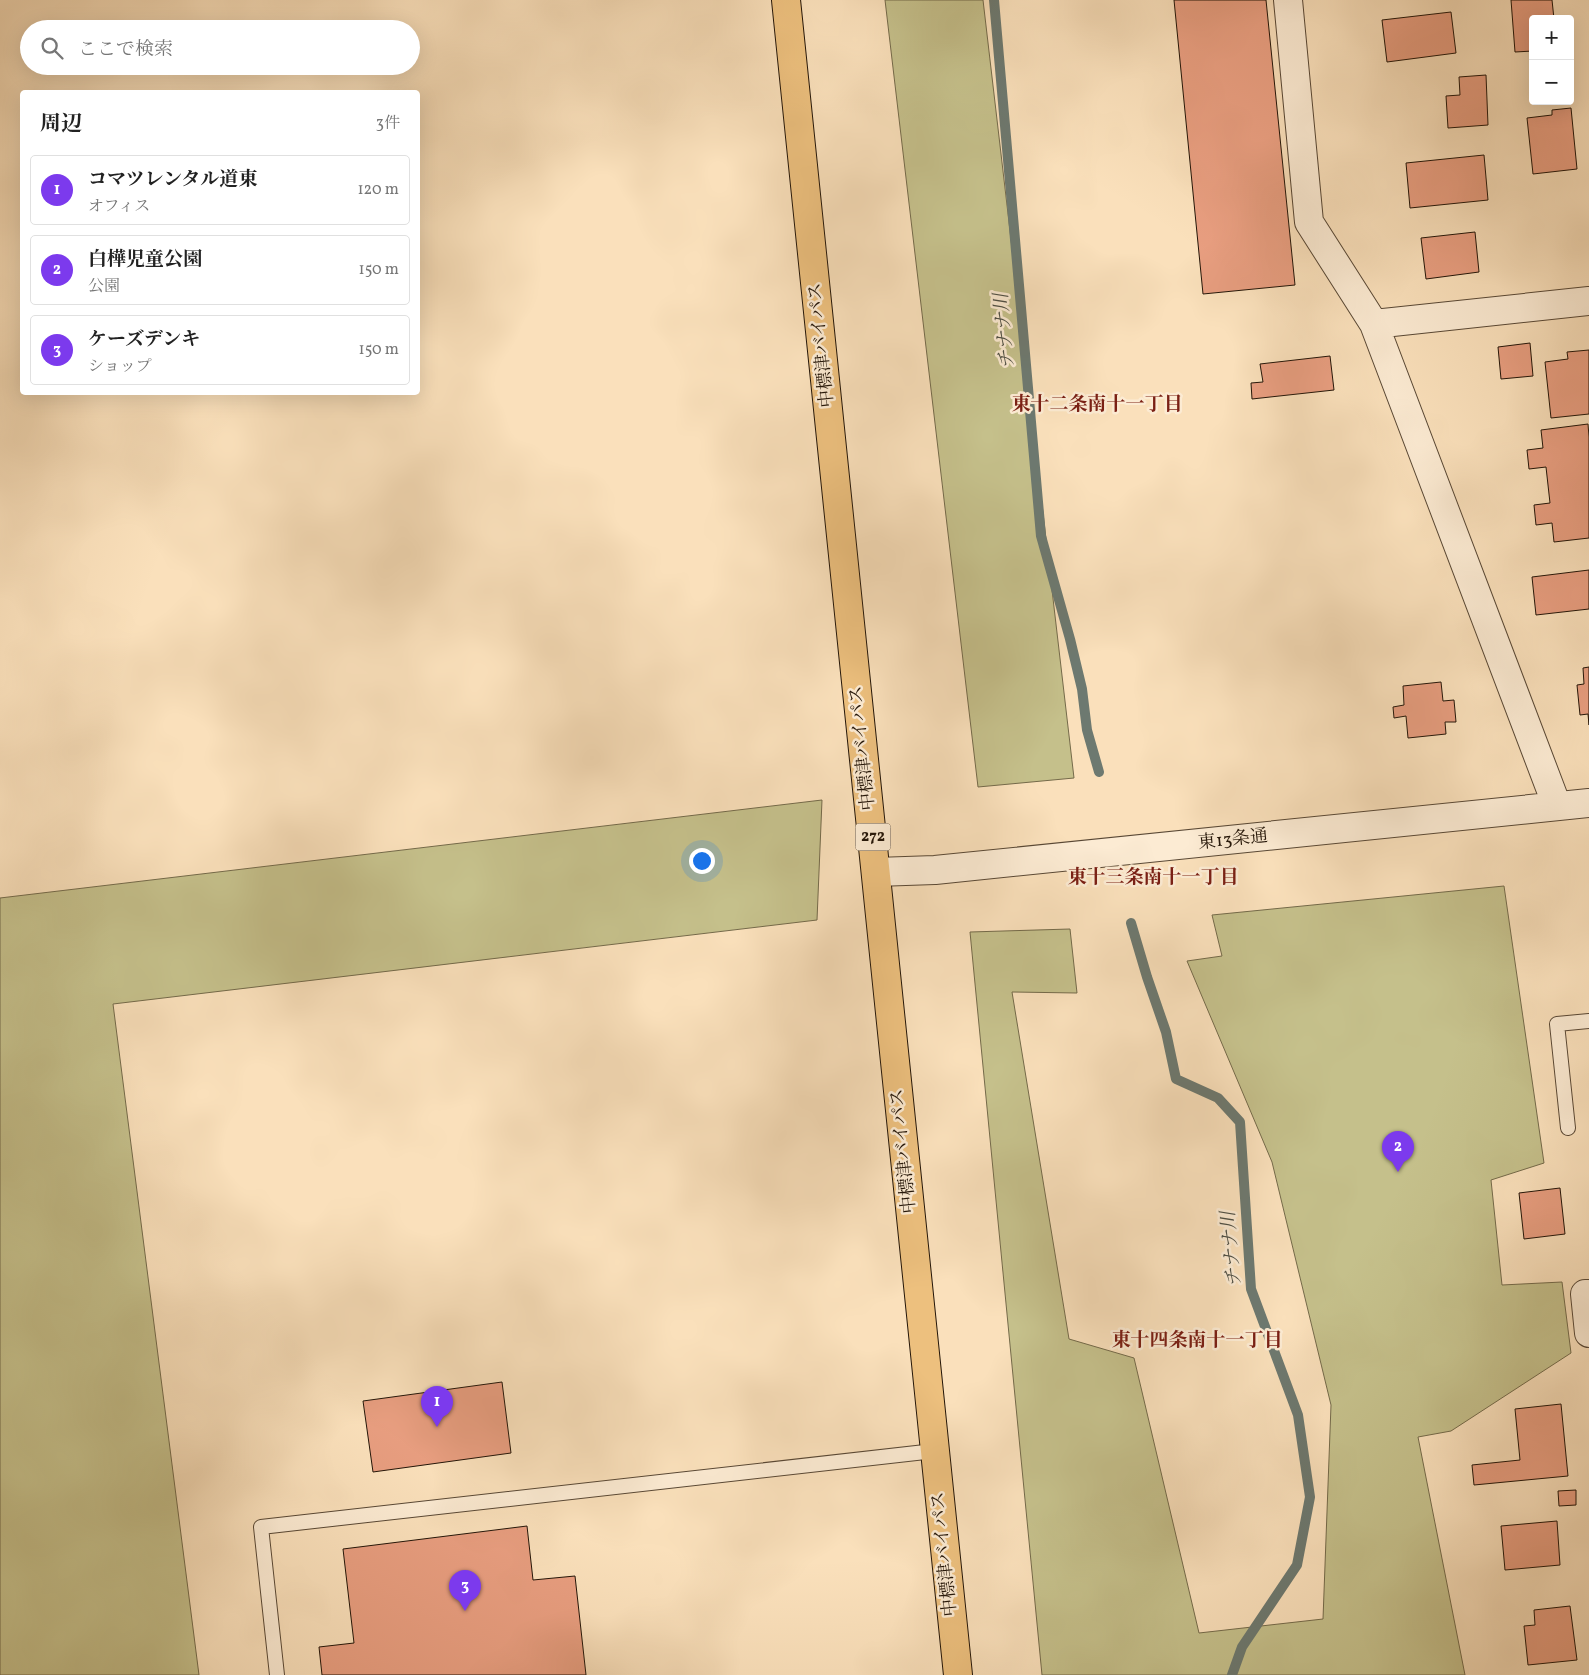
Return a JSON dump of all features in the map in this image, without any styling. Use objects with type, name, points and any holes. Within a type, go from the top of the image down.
[{"type":"highway","name":"中標津バイパス","points":[[786,0],[958,1675]]},
{"type":"street","points":[[1288,0],[1309,222],[1374,324],[1557,806]]},
{"type":"street","points":[[1374,324],[1589,301]]},
{"type":"street","name":"東13条通","points":[[876,872],[936,870],[1589,803]]},
{"type":"street","points":[[1589,1294],[1585,1294],[1589,1333]]},
{"type":"lane","points":[[1568,1128],[1557,1024],[1589,1021]]},
{"type":"lane","points":[[277,1675],[261,1527],[934,1451]]},
{"type":"shaded area","points":[[885,0],[983,0],[1074,778],[978,787]]},
{"type":"shaded area","points":[[822,800],[817,920],[113,1004],[199,1675],[0,1675],[0,898]]},
{"type":"shaded area","points":[[1504,886],[1544,1163],[1491,1180],[1502,1285],[1562,1282],[1571,1353],[1451,1431],[1418,1437],[1465,1675],[1042,1675],[970,932],[1070,929],[1077,993],[1012,992],[1069,1339],[1134,1358],[1199,1633],[1323,1619],[1331,1405],[1272,1162],[1187,961],[1222,956],[1212,915]]},
{"type":"building","points":[[1174,0],[1266,0],[1295,285],[1203,294]]},
{"type":"building","points":[[1511,0],[1552,0],[1554,15],[1529,15],[1529,51],[1515,52]]},
{"type":"building","points":[[1451,12],[1456,53],[1387,62],[1382,20]]},
{"type":"building","points":[[1486,75],[1488,125],[1448,128],[1446,96],[1460,95],[1459,77]]},
{"type":"building","points":[[1571,108],[1577,169],[1533,174],[1527,118],[1552,115],[1552,110]]},
{"type":"building","points":[[1484,155],[1488,200],[1410,208],[1406,163]]},
{"type":"building","points":[[1475,232],[1479,272],[1426,279],[1421,238]]},
{"type":"building","points":[[1530,343],[1533,376],[1501,379],[1498,347]]},
{"type":"building","points":[[1589,350],[1589,414],[1551,418],[1545,362],[1568,359],[1567,352]]},
{"type":"building","points":[[1330,356],[1334,390],[1252,399],[1251,383],[1263,382],[1260,364]]},
{"type":"building","points":[[1588,424],[1589,538],[1554,542],[1552,523],[1536,525],[1534,505],[1550,503],[1546,467],[1529,469],[1527,450],[1543,448],[1541,430]]},
{"type":"building","points":[[1589,570],[1589,609],[1536,615],[1532,577]]},
{"type":"building","points":[[1589,667],[1589,725],[1588,714],[1580,715],[1577,685],[1584,684],[1583,668]]},
{"type":"building","points":[[1441,682],[1443,701],[1454,700],[1456,722],[1445,722],[1446,734],[1408,738],[1406,716],[1394,718],[1393,707],[1404,705],[1403,686]]},
{"type":"building","points":[[1560,1188],[1565,1234],[1524,1239],[1519,1193]]},
{"type":"building","points":[[502,1382],[511,1453],[373,1472],[363,1401]]},
{"type":"building","points":[[1561,1404],[1568,1476],[1474,1485],[1472,1465],[1520,1460],[1515,1409]]},
{"type":"building","points":[[1576,1490],[1576,1505],[1559,1506],[1558,1491]]},
{"type":"building","points":[[1557,1521],[1560,1565],[1505,1570],[1501,1526]]},
{"type":"building","points":[[527,1526],[533,1580],[575,1576],[586,1675],[322,1675],[319,1647],[354,1643],[343,1549]]},
{"type":"building","points":[[1570,1606],[1577,1660],[1528,1665],[1524,1626],[1535,1625],[1534,1610]]},
{"type":"waterway","name":"チナナ川","points":[[994,0],[1041,536],[1070,639],[1082,689],[1087,730],[1099,772]]},
{"type":"waterway","name":"チナナ川","points":[[1131,923],[1166,1032],[1176,1079],[1218,1098],[1240,1122],[1251,1289],[1298,1415],[1310,1497],[1297,1565],[1242,1647],[1232,1675]]},
{"type":"place","name":"白樺児童公園","points":[[1398,1172]]},
{"type":"place","name":"コマツレンタル道東","points":[[437,1427]]},
{"type":"place","name":"ケーズデンキ","points":[[465,1611]]},
{"type":"district","name":"東十二条南十一丁目","points":[[1097,405]]},
{"type":"district","name":"東十三条南十一丁目","points":[[1153,878]]},
{"type":"district","name":"東十四条南十一丁目","points":[[1197,1341]]}]
